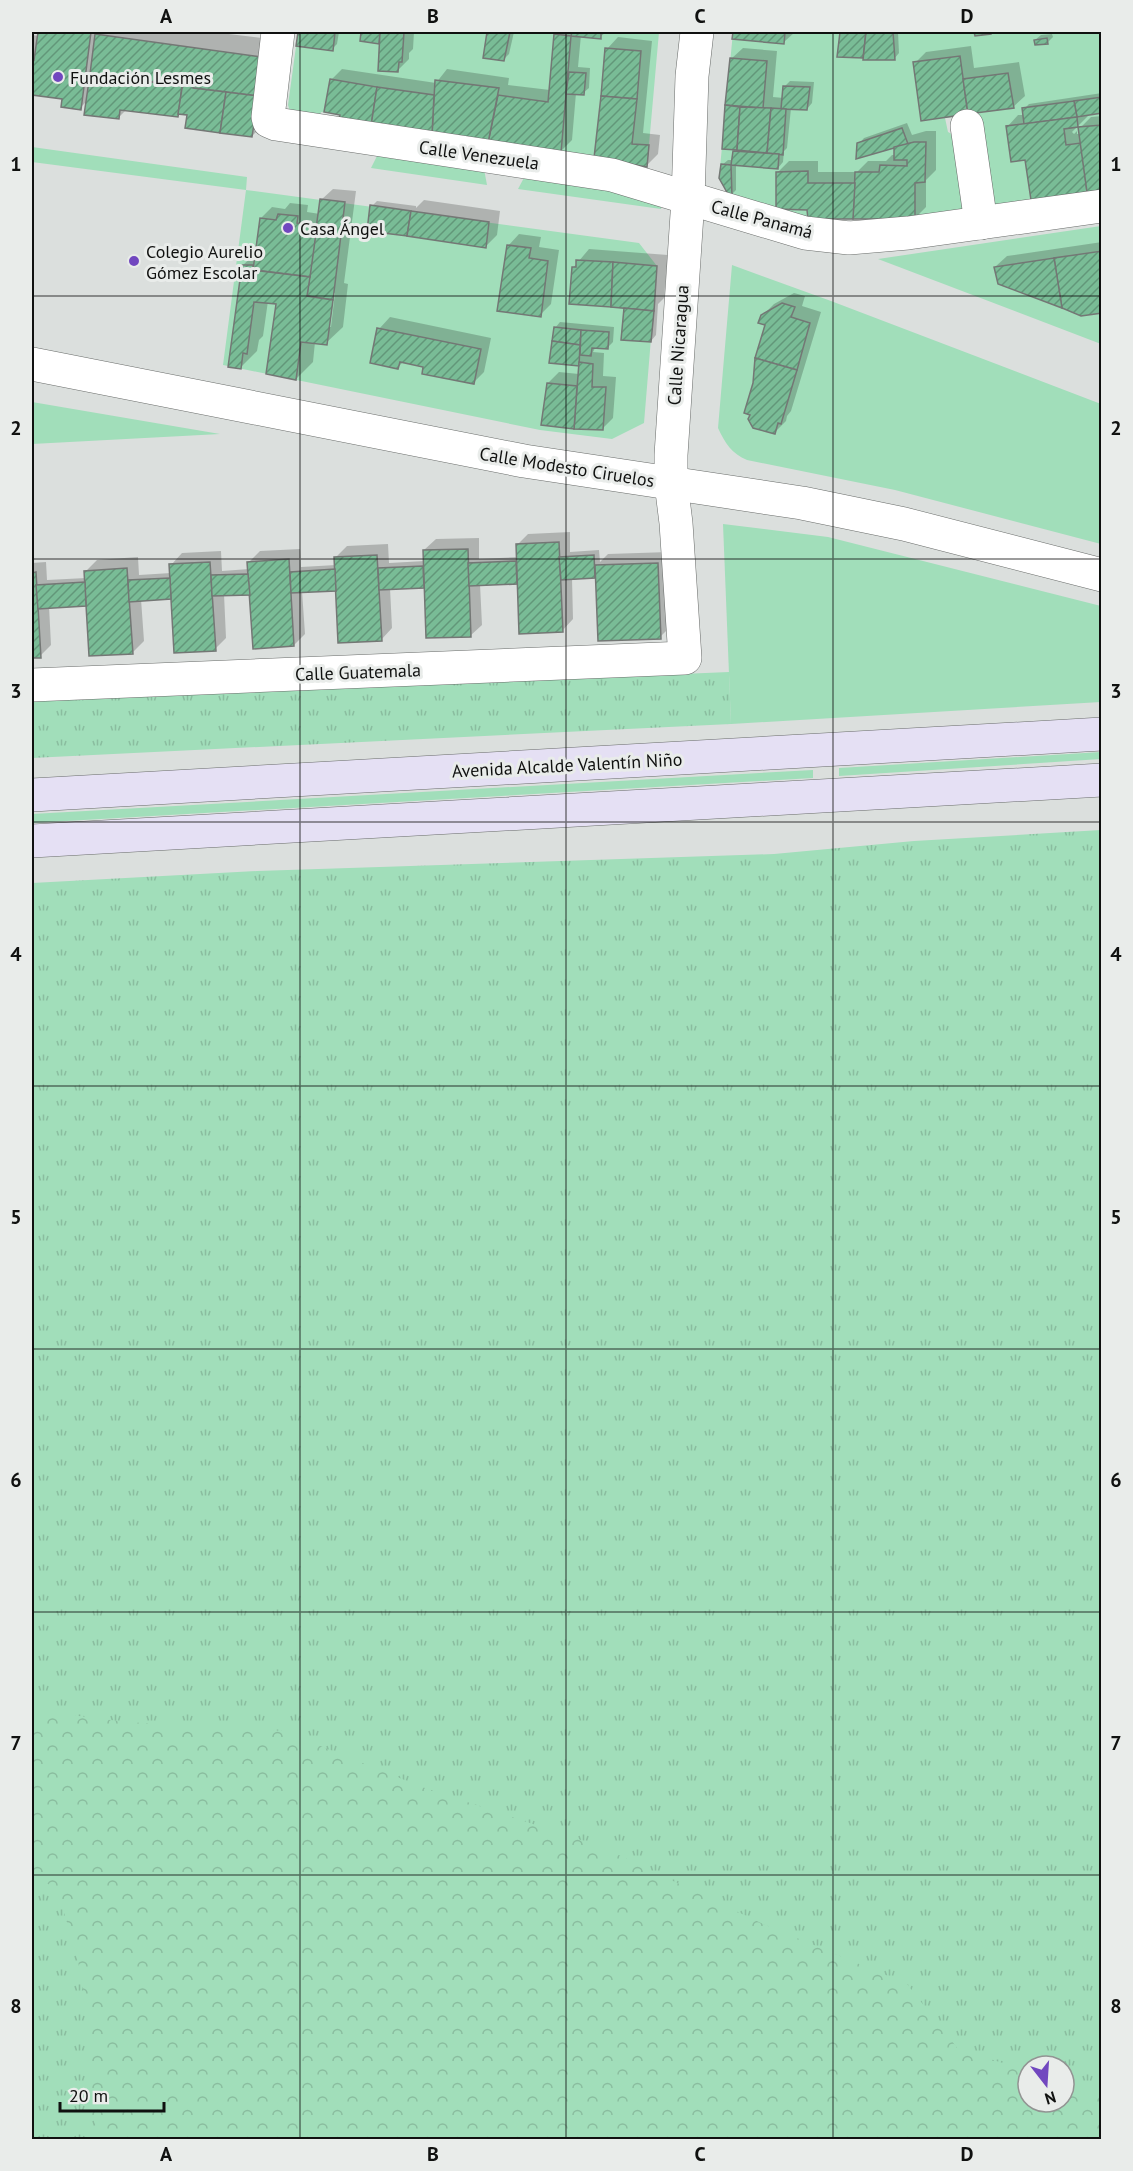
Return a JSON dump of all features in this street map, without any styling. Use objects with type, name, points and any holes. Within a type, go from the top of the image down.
[{"type":"street","name":"Calle Venezuela","points":[[278,32],[268,117],[269,121],[276,124],[612,175],[688,199]]},
{"type":"street","name":"Calle Nicaragua","points":[[685,658],[671,483],[673,412],[688,199],[692,76],[697,32]]},
{"type":"street","points":[[967,126],[981,223]]},
{"type":"street","name":"Calle Panamá","points":[[688,199],[805,233],[849,238],[909,233],[1101,206]]},
{"type":"street","name":"Calle Modesto Ciruelos","points":[[32,364],[555,466],[802,503],[904,524],[1101,575]]},
{"type":"street","name":"Calle Guatemala","points":[[32,685],[685,658]]},
{"type":"street","name":"Avenida Alcalde Valentín Niño","points":[[32,795],[1101,734]]},
{"type":"street","points":[[32,841],[1101,780]]},
{"type":"green space","points":[[298,32],[659,32],[647,167],[338,122],[339,115],[321,112],[319,119],[291,114],[288,105]]},
{"type":"green space","points":[[733,32],[1101,32],[1101,190],[983,206],[977,114],[945,118],[948,132],[965,141],[973,208],[915,217],[808,219],[729,196],[719,178]]},
{"type":"green space","points":[[32,147],[247,177],[246,190],[32,162]]},
{"type":"green space","points":[[378,154],[484,169],[487,185],[371,168]]},
{"type":"green space","points":[[526,174],[661,200],[661,209],[518,189]]},
{"type":"green space","points":[[246,190],[639,243],[657,266],[644,423],[612,439],[540,430],[223,365]]},
{"type":"green space","points":[[1101,226],[1101,344],[878,259]]},
{"type":"green space","points":[[732,265],[1101,404],[1101,544],[895,490],[747,460],[737,455],[726,443],[718,428]]},
{"type":"green space","points":[[32,402],[220,434],[32,444]]},
{"type":"green space","points":[[723,524],[828,537],[1101,606],[1101,702],[731,724]]},
{"type":"green space","points":[[729,672],[731,724],[32,758],[32,701]]},
{"type":"green space","points":[[1101,752],[1101,759],[839,776],[839,768]]},
{"type":"green space","points":[[813,770],[813,778],[32,823],[32,814]]},
{"type":"green space","points":[[1101,830],[1101,2139],[32,2140],[32,883],[257,871],[774,854],[914,841]]},
{"type":"green space","points":[[32,1710],[126,1722],[283,1731],[422,1787],[602,1847],[761,1923],[907,1984],[958,2049],[1016,2067],[1016,2114],[1076,2114],[1076,2087],[1101,2096],[1101,2139],[100,2139],[88,2102],[91,2030],[77,1956],[57,1889],[32,1875]]},
{"type":"building","name":"Fundación Lesmes","points":[[38,32],[91,32],[81,110],[61,107],[62,99],[32,95],[32,59],[34,60]]},
{"type":"building","points":[[298,32],[335,32],[333,51],[296,46]]},
{"type":"building","points":[[361,32],[380,32],[379,44],[360,41]]},
{"type":"building","points":[[380,32],[404,32],[402,62],[399,62],[398,72],[378,71]]},
{"type":"building","points":[[487,32],[510,32],[504,61],[483,58]]},
{"type":"building","points":[[572,32],[601,32],[601,39],[571,36]]},
{"type":"building","points":[[733,32],[785,32],[784,44],[732,39]]},
{"type":"building","points":[[840,32],[866,32],[863,58],[837,57]]},
{"type":"building","points":[[866,32],[893,32],[895,60],[863,60]]},
{"type":"building","points":[[974,32],[991,32],[991,34],[975,36]]},
{"type":"building","points":[[95,34],[262,57],[258,96],[193,88],[193,84],[183,82],[182,86],[90,74]]},
{"type":"building","points":[[554,34],[571,36],[561,153],[488,143],[498,95],[548,102]]},
{"type":"building","points":[[1047,38],[1048,44],[1035,45],[1034,40]]},
{"type":"building","points":[[605,48],[641,51],[637,99],[601,96]]},
{"type":"building","points":[[960,56],[968,114],[921,121],[913,62]]},
{"type":"building","points":[[730,58],[767,61],[763,108],[725,105]]},
{"type":"building","points":[[569,72],[586,73],[584,95],[566,94]]},
{"type":"building","points":[[1008,73],[1014,108],[968,114],[963,79]]},
{"type":"building","points":[[90,74],[182,86],[178,117],[120,110],[119,119],[84,115]]},
{"type":"building","points":[[330,79],[377,87],[371,126],[338,122],[340,115],[324,112]]},
{"type":"building","points":[[435,80],[499,88],[488,143],[432,135]]},
{"type":"building","points":[[183,82],[193,84],[193,88],[226,92],[220,133],[185,128],[187,115],[178,114]]},
{"type":"building","points":[[783,86],[810,87],[807,110],[781,109]]},
{"type":"building","points":[[377,87],[434,95],[432,135],[371,126]]},
{"type":"building","points":[[226,92],[258,96],[252,137],[220,133]]},
{"type":"building","points":[[601,96],[637,99],[632,144],[649,145],[647,167],[594,158]]},
{"type":"building","points":[[1102,97],[1102,113],[1077,117],[1074,101]]},
{"type":"building","points":[[1074,101],[1077,117],[1024,124],[1022,108]]},
{"type":"building","points":[[725,105],[740,107],[737,150],[722,149]]},
{"type":"building","points":[[740,107],[771,108],[767,153],[737,150]]},
{"type":"building","points":[[771,108],[786,109],[783,155],[767,153]]},
{"type":"building","points":[[1077,117],[1078,127],[1064,129],[1066,145],[1081,143],[1087,192],[1031,200],[1025,160],[1011,162],[1006,126]]},
{"type":"building","points":[[1102,125],[1102,190],[1087,192],[1078,127]]},
{"type":"building","points":[[902,128],[908,144],[856,159],[857,143]]},
{"type":"building","points":[[914,142],[926,142],[925,182],[915,183],[915,219],[853,219],[855,172],[879,172],[880,165],[907,166],[907,160],[894,160],[894,147]]},
{"type":"building","points":[[733,151],[779,154],[778,169],[731,165]]},
{"type":"building","points":[[721,164],[731,165],[732,197],[729,196],[719,178]]},
{"type":"building","points":[[808,171],[808,183],[855,183],[853,219],[808,219],[807,210],[776,209],[776,172]]},
{"type":"building","points":[[320,199],[345,202],[333,300],[307,296]]},
{"type":"building","points":[[370,205],[411,211],[407,236],[367,231]]},
{"type":"building","points":[[411,211],[489,222],[486,248],[407,236]]},
{"type":"building","points":[[278,214],[298,216],[297,223],[317,226],[310,277],[253,270],[260,218],[276,220]]},
{"type":"building","points":[[507,245],[531,248],[529,258],[548,261],[541,317],[497,311]]},
{"type":"building","points":[[1102,251],[1102,313],[1081,316],[1062,308],[1054,258]]},
{"type":"building","points":[[1054,258],[1062,308],[998,284],[994,267]]},
{"type":"building","points":[[576,260],[613,262],[611,307],[569,304],[572,267],[576,267]]},
{"type":"building","points":[[613,262],[657,266],[654,311],[611,307]]},
{"type":"building","points":[[242,265],[253,265],[253,270],[310,277],[307,296],[333,300],[327,345],[301,342],[296,380],[266,374],[276,304],[254,302],[247,354],[243,353],[241,369],[228,367]]},
{"type":"building","points":[[782,303],[795,307],[791,317],[810,323],[797,370],[755,358],[765,325],[758,323],[761,315]]},
{"type":"building","points":[[624,308],[654,311],[651,342],[621,340]]},
{"type":"building","points":[[554,327],[581,330],[580,345],[552,341]]},
{"type":"building","points":[[377,328],[481,349],[474,384],[422,374],[423,367],[400,362],[398,369],[370,363]]},
{"type":"building","points":[[581,330],[609,332],[608,349],[592,348],[591,356],[580,355]]},
{"type":"building","points":[[552,341],[580,345],[579,366],[549,363]]},
{"type":"building","points":[[755,358],[797,370],[781,424],[778,423],[775,434],[753,428],[748,419],[750,415],[744,413],[753,383]]},
{"type":"building","points":[[579,362],[593,364],[592,387],[606,387],[603,430],[574,429]]},
{"type":"building","points":[[547,383],[577,386],[574,429],[541,425]]},
{"type":"building","points":[[559,542],[563,632],[519,634],[516,544]]},
{"type":"building","points":[[468,549],[471,637],[426,638],[423,550]]},
{"type":"building","points":[[377,555],[382,641],[338,643],[334,557]]},
{"type":"building","points":[[594,555],[595,578],[561,580],[559,557]]},
{"type":"building","points":[[289,559],[294,646],[253,649],[247,562]]},
{"type":"building","points":[[516,561],[517,584],[469,586],[468,563]]},
{"type":"building","points":[[210,562],[216,651],[174,653],[169,564]]},
{"type":"building","points":[[658,563],[661,639],[598,641],[595,565]]},
{"type":"building","points":[[423,566],[424,588],[379,590],[378,568]]},
{"type":"building","points":[[127,568],[133,654],[89,656],[84,571]]},
{"type":"building","points":[[335,569],[336,591],[291,593],[290,572]]},
{"type":"building","points":[[36,572],[41,658],[32,658],[32,573]]},
{"type":"building","points":[[248,574],[250,595],[212,596],[211,575]]},
{"type":"building","points":[[170,578],[171,599],[129,602],[128,580]]},
{"type":"building","points":[[85,582],[86,606],[38,609],[36,585]]},
{"type":"place","name":"Fundación Lesmes","points":[[58,77]]},
{"type":"place","name":"Casa Ángel","points":[[288,228]]},
{"type":"place","name":"Colegio Aurelio Gómez Escolar","points":[[134,261]]}]
